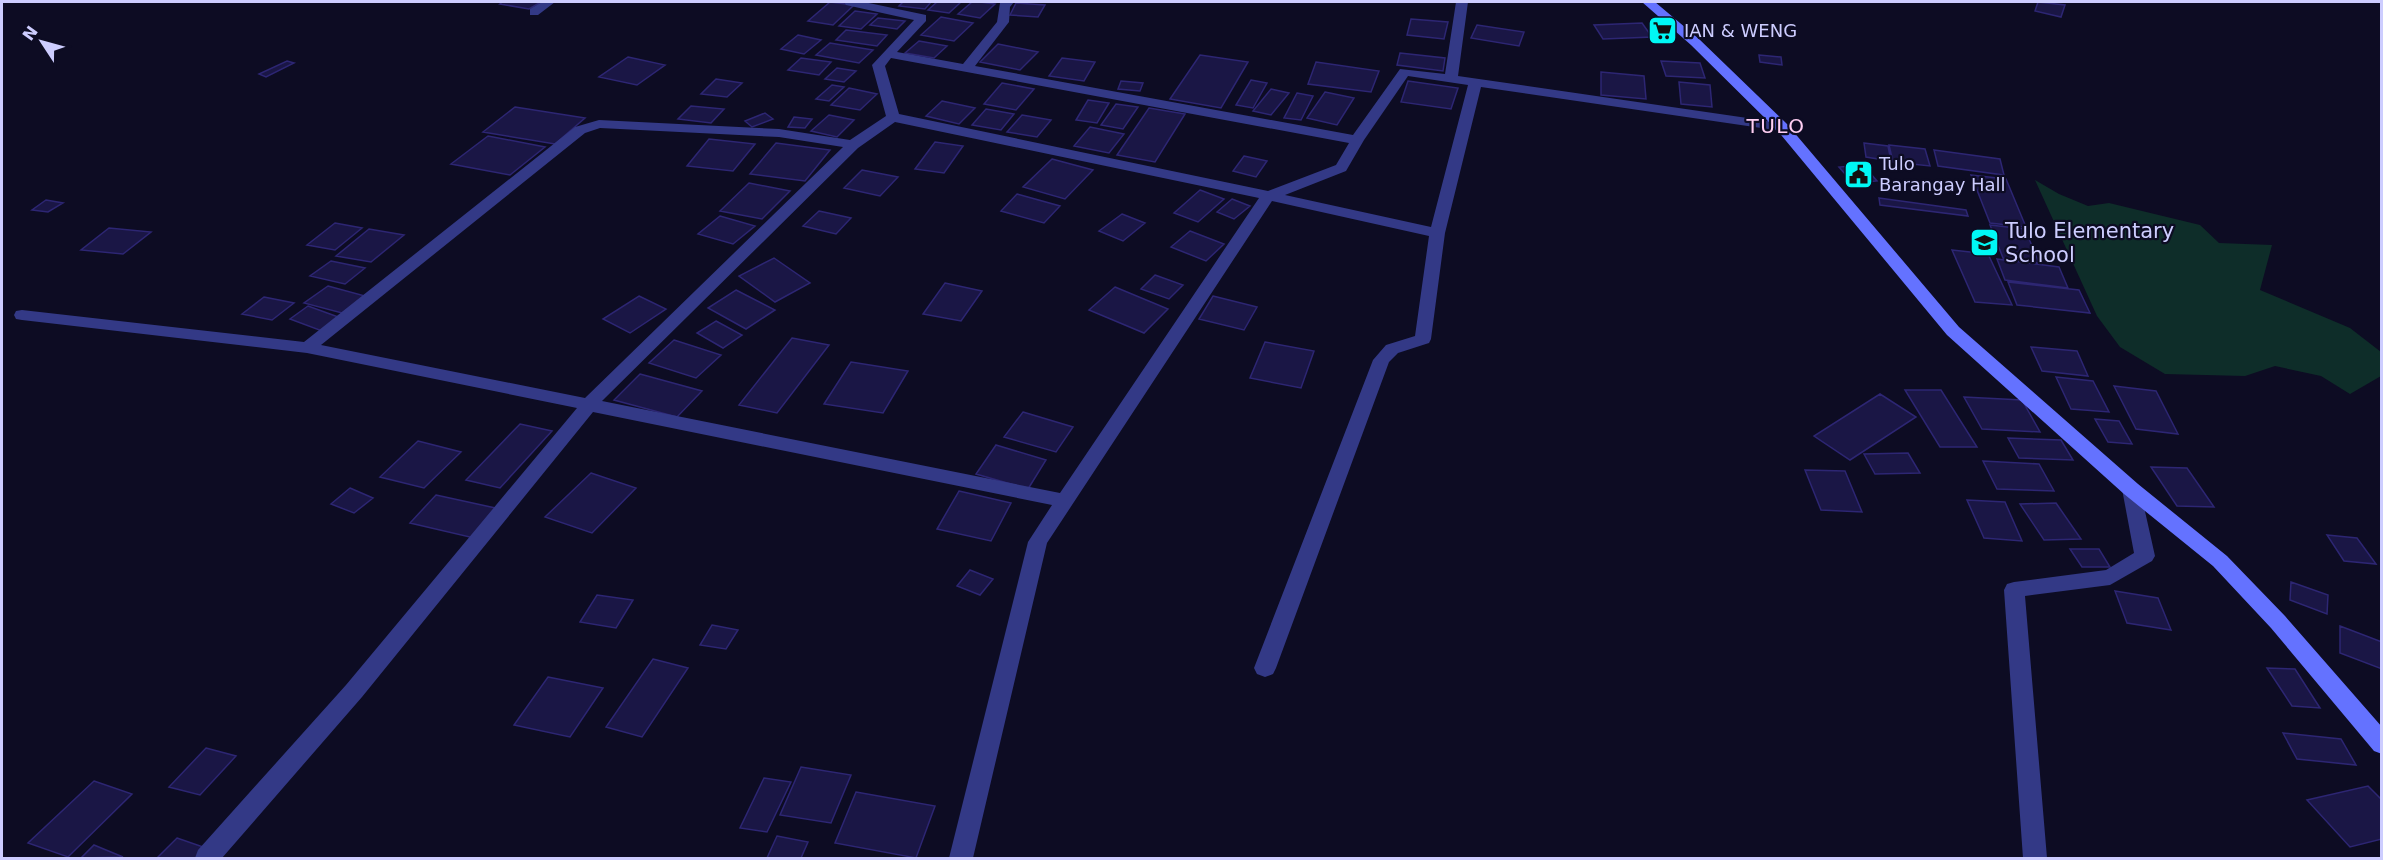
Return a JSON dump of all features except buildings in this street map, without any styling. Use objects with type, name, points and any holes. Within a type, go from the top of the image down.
[{"type":"street","points":[[534,12],[549,2]]},
{"type":"street","points":[[850,2],[922,18],[878,65],[893,117]]},
{"type":"street","points":[[967,68],[1003,22],[1004,6],[1008,2]]},
{"type":"street","points":[[1451,77],[1462,2]]},
{"type":"street","points":[[1648,2],[1695,42],[1782,127],[1953,331],[2131,489],[2220,561],[2278,622],[2382,744]]},
{"type":"street","points":[[888,54],[1357,140]]},
{"type":"street","points":[[961,858],[1038,542],[1268,197],[1341,168],[1357,140],[1405,72],[1782,127]]},
{"type":"street","points":[[1264,668],[1381,360],[1392,349],[1423,339],[1437,233],[1476,81]]},
{"type":"street","points":[[207,858],[354,691],[609,384],[853,145],[893,117],[1156,171],[1437,233]]},
{"type":"street","points":[[307,348],[580,130],[589,126],[599,124],[658,126],[779,133],[853,145]]},
{"type":"street","points":[[22,315],[307,348],[1065,501]]},
{"type":"street","points":[[2035,858],[2014,590],[2110,577],[2145,556],[2131,489]]},
{"type":"green space","points":[[2035,180],[2059,194],[2088,206],[2109,203],[2200,225],[2219,243],[2272,245],[2260,290],[2350,328],[2381,352],[2381,376],[2350,394],[2321,376],[2275,366],[2245,376],[2165,374],[2120,347],[2097,316]]},
{"type":"place","name":"IAN & WENG","points":[[1663,31]]},
{"type":"place","name":"Tulo Barangay Hall","points":[[1858,174]]},
{"type":"place","name":"Tulo Elementary School","points":[[1984,243]]},
{"type":"district","name":"TULO","points":[[1776,126]]}]
